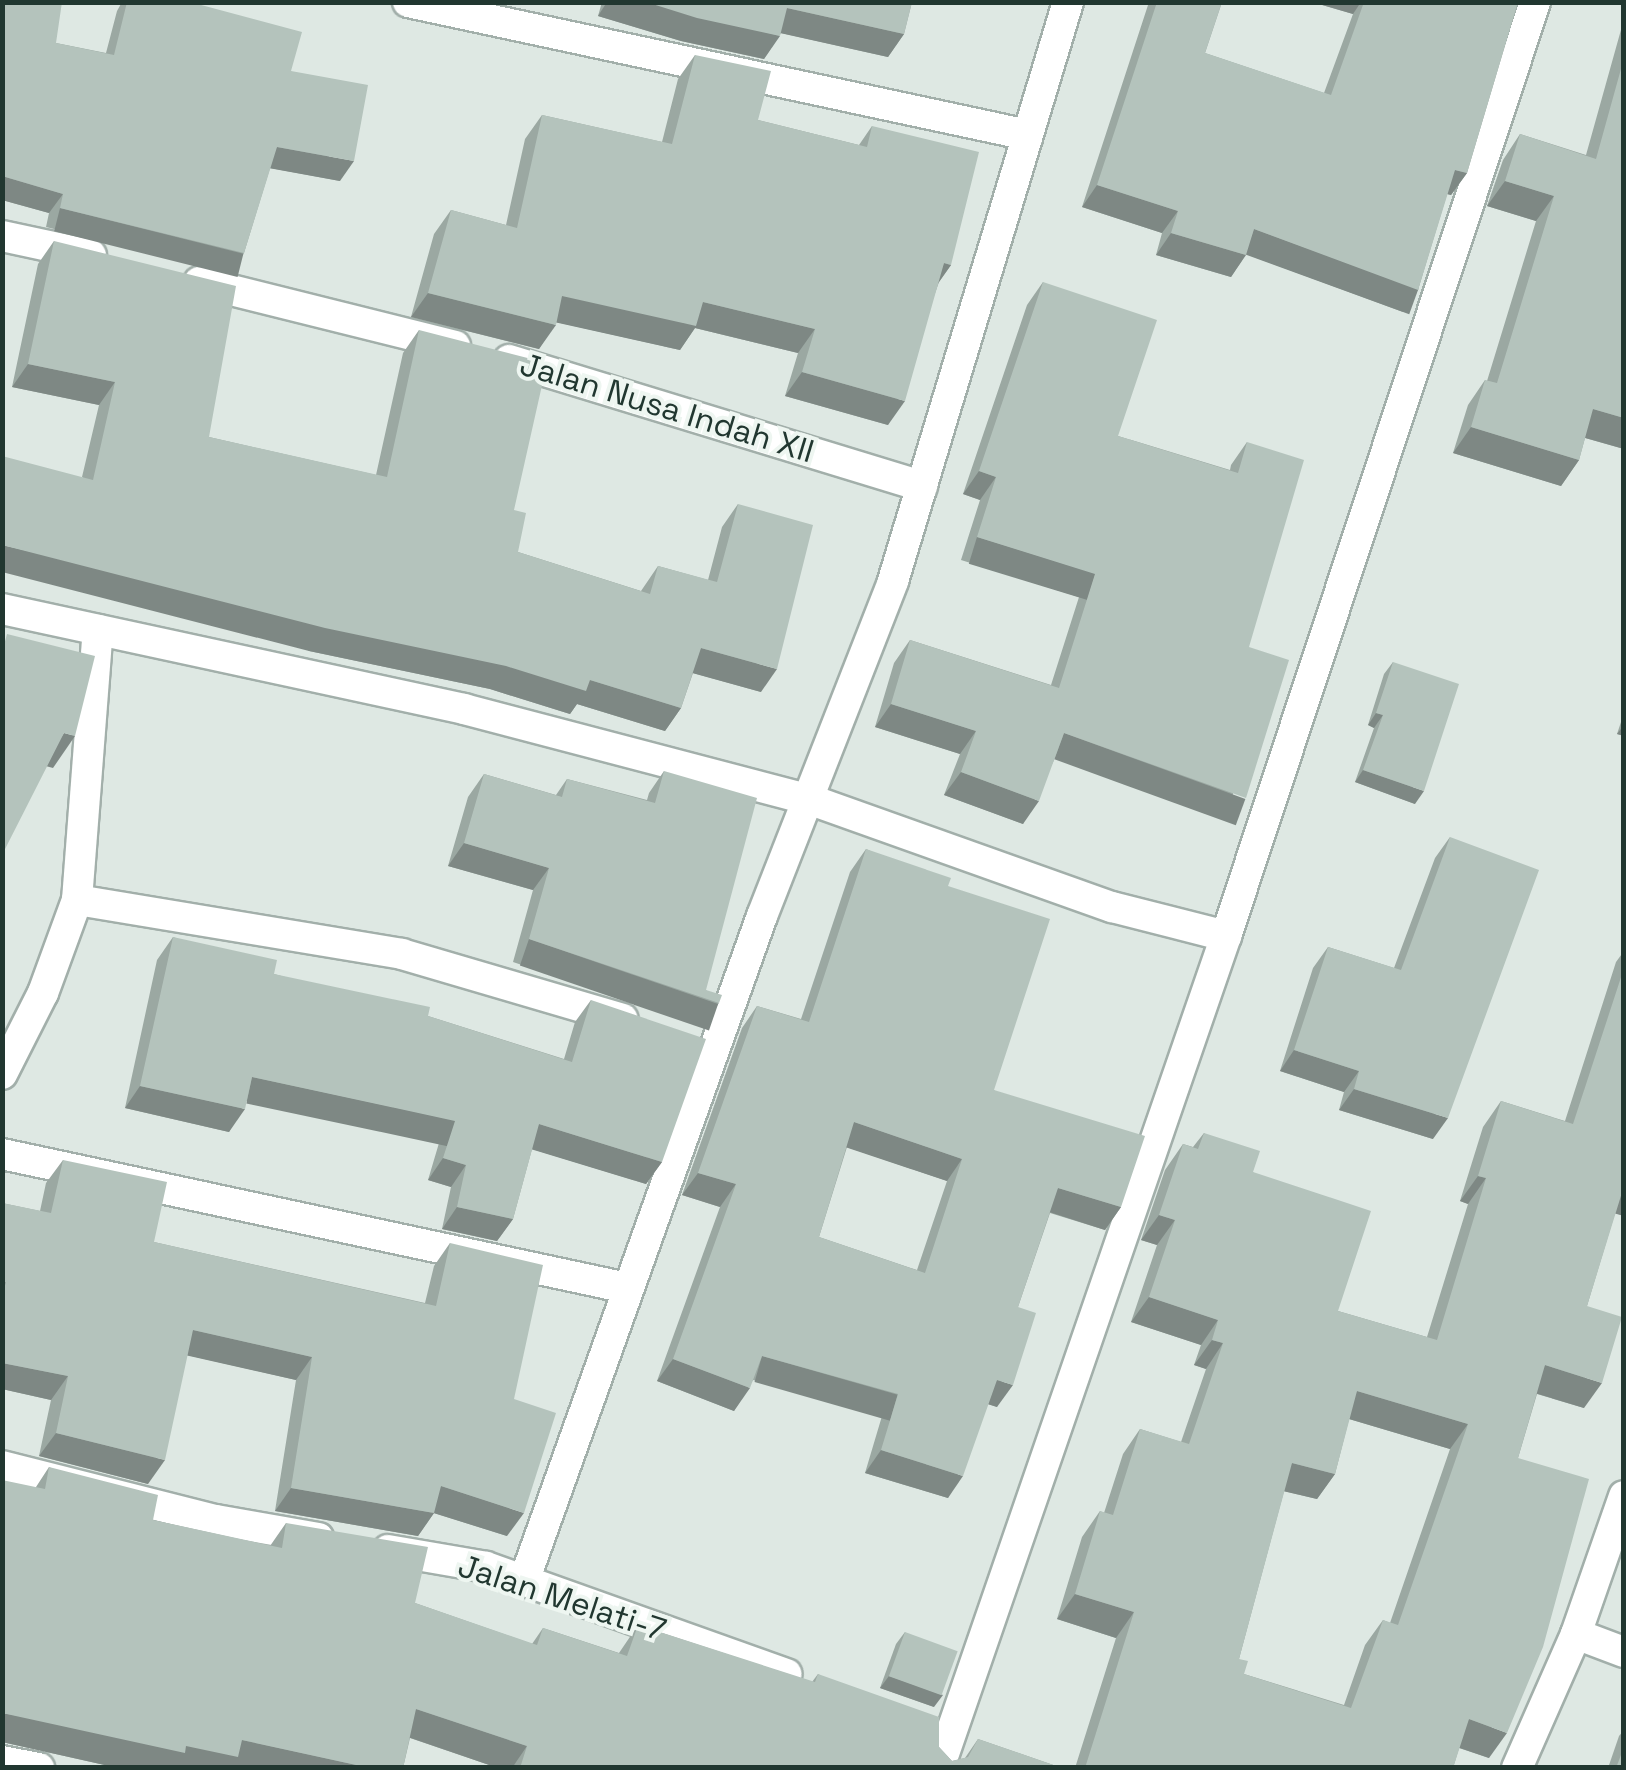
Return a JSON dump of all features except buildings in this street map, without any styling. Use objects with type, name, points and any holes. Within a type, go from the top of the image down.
[{"type":"street","points":[[408,2],[1028,136]]},
{"type":"street","points":[[524,1581],[808,799],[893,582],[1068,2]]},
{"type":"street","points":[[939,1768],[1226,936],[1535,2]]},
{"type":"street","points":[[2,236],[127,264]]},
{"type":"street","name":"Jalan Nusa Indah XII","points":[[164,273],[518,362],[922,486]]},
{"type":"street","points":[[2,610],[464,709],[808,799],[1112,907],[1226,936]]},
{"type":"street","points":[[2,1074],[44,993],[78,900],[98,630]]},
{"type":"street","points":[[78,900],[402,954],[648,1028]]},
{"type":"street","points":[[685,1040],[716,1050]]},
{"type":"street","points":[[2,1154],[628,1288]]},
{"type":"street","name":"Jalan Melati-7","points":[[2,1466],[216,1520],[486,1567],[821,1686]]},
{"type":"street","points":[[1517,1768],[1576,1634],[1624,1496]]},
{"type":"street","points":[[1576,1634],[1624,1652]]},
{"type":"street","points":[[914,1720],[983,1744]]},
{"type":"street","points":[[2,1761],[39,1768]]}]
